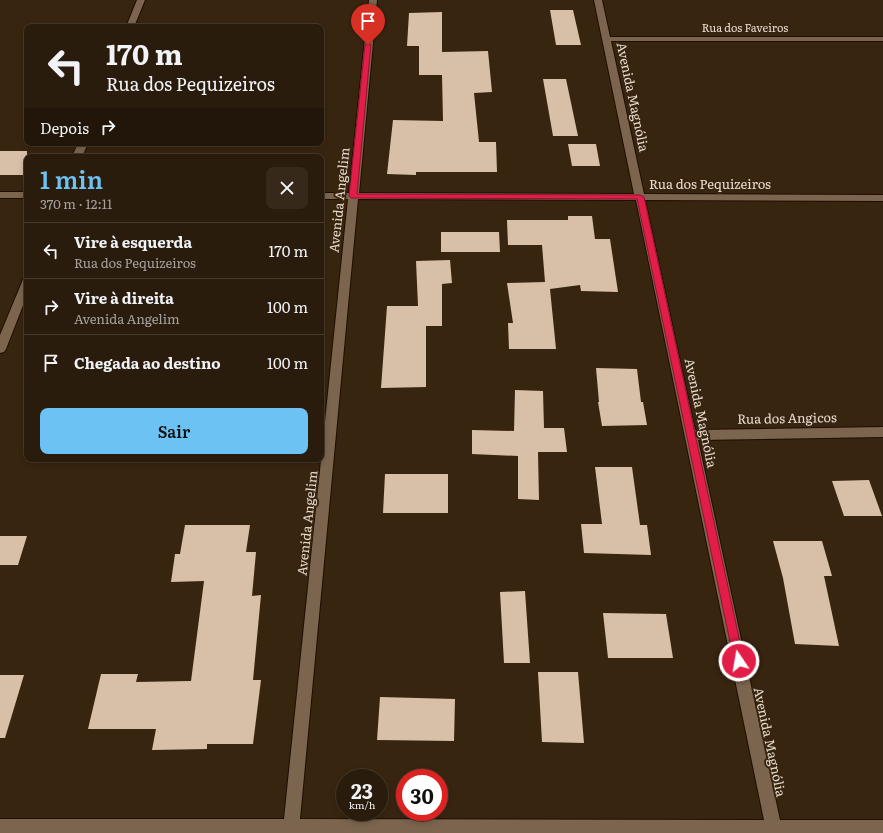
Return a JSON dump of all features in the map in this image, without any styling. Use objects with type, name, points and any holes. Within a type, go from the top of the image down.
[{"type":"street","points":[[131,24],[141,0]]},
{"type":"street","name":"Avenida Angelim","points":[[291,830],[373,0]]},
{"type":"street","name":"Avenida Magnólia","points":[[598,0],[774,830]]},
{"type":"street","name":"Rua dos Faveiros","points":[[606,39],[883,39]]},
{"type":"street","points":[[0,195],[24,195]]},
{"type":"street","name":"Rua dos Pequizeiros","points":[[324,196],[883,198]]},
{"type":"street","points":[[0,349],[24,289]]},
{"type":"street","name":"Rua dos Angicos","points":[[691,435],[883,432]]},
{"type":"street","points":[[0,827],[291,830],[774,830],[883,828]]},
{"type":"building","points":[[550,10],[573,10],[581,45],[556,45]]},
{"type":"building","points":[[442,12],[442,52],[488,51],[492,92],[474,93],[479,142],[496,142],[497,172],[416,172],[416,175],[387,174],[393,120],[443,121],[442,75],[419,75],[419,46],[407,46],[409,13]]},
{"type":"building","points":[[543,79],[566,79],[578,136],[553,136]]},
{"type":"building","points":[[568,144],[596,144],[600,166],[572,166]]},
{"type":"building","points":[[0,151],[27,151],[27,154],[24,154],[24,175],[0,175]]},
{"type":"building","points":[[568,216],[592,216],[595,239],[610,239],[618,292],[581,291],[580,285],[550,289],[556,349],[509,349],[508,323],[513,323],[507,283],[545,282],[542,245],[508,245],[507,220],[568,220]]},
{"type":"building","points":[[441,232],[499,232],[500,252],[441,252]]},
{"type":"building","points":[[450,260],[452,283],[442,284],[442,326],[426,326],[426,387],[381,388],[387,306],[418,306],[416,261]]},
{"type":"building","points":[[596,368],[637,369],[641,402],[643,402],[647,425],[602,426],[598,402]]},
{"type":"building","points":[[515,390],[543,391],[544,428],[564,428],[567,452],[538,452],[539,500],[518,499],[518,456],[472,454],[472,430],[514,431]]},
{"type":"building","points":[[595,467],[632,467],[640,525],[647,525],[651,555],[584,553],[581,524],[602,524]]},
{"type":"building","points":[[385,474],[448,474],[448,513],[383,513]]},
{"type":"building","points":[[869,480],[882,516],[844,516],[832,481]]},
{"type":"building","points":[[185,525],[250,525],[246,552],[256,552],[252,596],[261,595],[253,680],[261,680],[253,744],[207,744],[207,749],[152,750],[156,729],[88,729],[101,674],[138,674],[136,682],[191,681],[204,581],[171,582],[175,554],[180,554]]},
{"type":"building","points":[[0,536],[27,536],[18,565],[0,565]]},
{"type":"building","points":[[773,541],[822,541],[832,576],[824,576],[839,646],[795,644],[783,578]]},
{"type":"building","points":[[525,591],[530,663],[504,663],[500,592]]},
{"type":"building","points":[[603,613],[666,614],[673,658],[608,658]]},
{"type":"building","points":[[538,672],[578,672],[584,743],[542,742]]},
{"type":"building","points":[[0,675],[24,675],[5,738],[0,738]]},
{"type":"building","points":[[380,697],[455,699],[454,741],[377,740]]},
{"type":"route","points":[[368,45],[353,196],[640,197],[739,661]]}]
